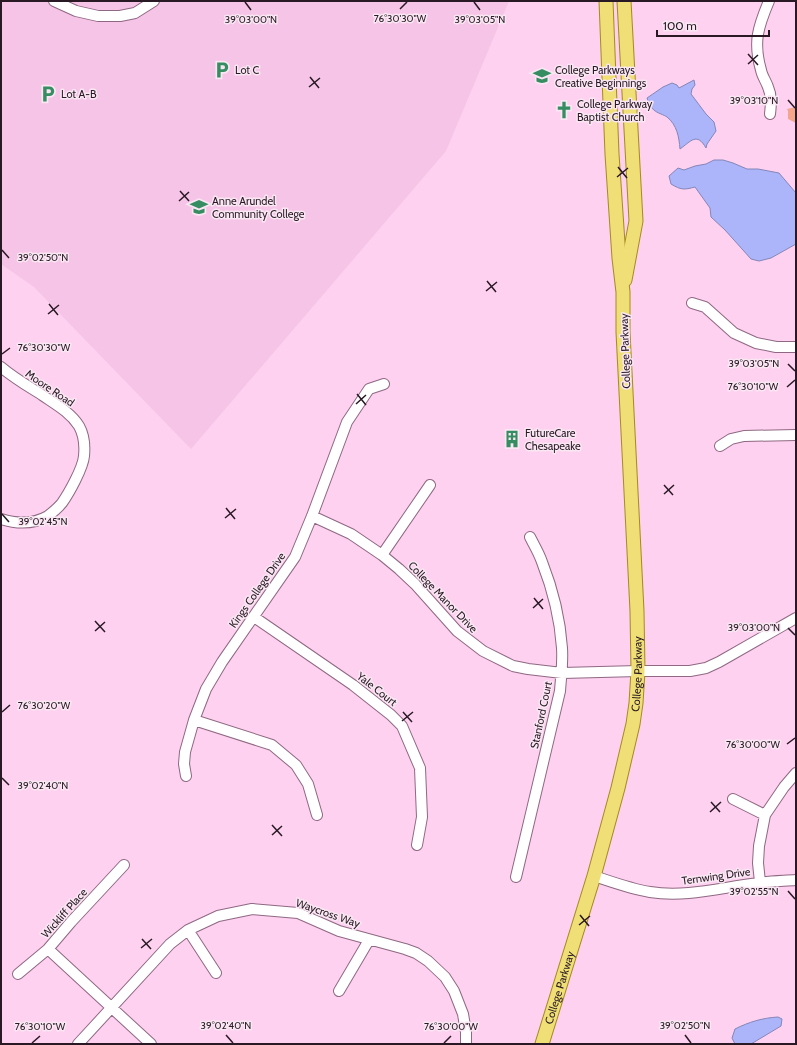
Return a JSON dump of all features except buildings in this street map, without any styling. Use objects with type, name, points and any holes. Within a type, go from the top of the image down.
[{"type":"main road","name":"College Parkway","points":[[542,1044],[594,876],[618,788],[633,724],[638,671],[637,611],[623,292],[619,258],[612,154],[606,1]]},
{"type":"main road","name":"College Parkway","points":[[623,292],[636,220],[624,1]]},
{"type":"main road","points":[[612,154],[621,149],[625,140],[629,102]]},
{"type":"main road","points":[[612,154],[622,159],[625,163],[628,172],[636,220]]},
{"type":"street","points":[[54,1],[76,11],[98,16],[120,16],[135,13],[154,1]]},
{"type":"street","points":[[770,1],[761,20],[757,36],[756,51],[761,72],[768,87],[771,101],[770,114]]},
{"type":"street","points":[[692,303],[705,307],[734,333],[756,343],[776,347],[796,347]]},
{"type":"street","name":"Moore Road","points":[[1,367],[12,376],[67,412],[80,427],[84,441],[84,457],[80,469],[62,503],[56,510],[48,516],[28,522],[18,523],[1,519]]},
{"type":"street","name":"Kings College Drive","points":[[186,776],[184,764],[185,752],[194,720],[206,688],[222,662],[295,557],[312,516],[346,422],[369,389],[384,384]]},
{"type":"street","points":[[720,446],[731,439],[744,436],[796,435]]},
{"type":"street","points":[[382,555],[430,485]]},
{"type":"street","name":"College Manor Drive","points":[[312,516],[351,534],[382,555],[415,584],[457,631],[483,651],[513,666],[562,673],[690,671],[706,668],[719,662],[796,618]]},
{"type":"street","name":"Stanford Court","points":[[516,877],[560,691],[562,673],[562,649],[557,606],[542,560],[530,537]]},
{"type":"street","name":"Yale Court","points":[[254,617],[353,685],[391,715],[402,726],[420,768],[422,817],[416,845]]},
{"type":"street","points":[[194,720],[272,745],[296,765],[308,784],[317,814]]},
{"type":"street","points":[[760,882],[758,863],[759,846],[765,816],[784,787],[796,773]]},
{"type":"street","points":[[733,799],[765,816]]},
{"type":"street","name":"Wickliff Place","points":[[18,974],[48,949],[124,865]]},
{"type":"street","name":"Ternwing Drive","points":[[594,876],[633,889],[651,892],[688,894],[760,882],[796,880]]},
{"type":"street","name":"Waycross Way","points":[[78,1044],[170,944],[188,930],[218,916],[252,909],[298,913],[339,931],[416,953],[428,961],[445,977],[454,991],[463,1014],[466,1044]]},
{"type":"street","points":[[188,930],[216,973]]},
{"type":"street","points":[[339,991],[369,940]]},
{"type":"street","points":[[48,949],[151,1044]]},
{"type":"shaded area","name":"Anne Arundel Community College","points":[[1,1],[509,1],[446,151],[191,449],[34,287],[1,264]]},
{"type":"shaded area","points":[[796,107],[796,123],[788,119],[787,109]]},
{"type":"water","points":[[694,80],[695,85],[691,94],[714,122],[716,131],[706,148],[700,140],[697,139],[691,141],[680,149],[675,127],[667,117],[654,110],[647,98],[663,87],[672,83],[677,85],[679,88]]},
{"type":"water","points":[[714,160],[723,160],[747,169],[758,169],[779,173],[796,193],[796,244],[771,258],[759,261],[751,259],[711,217],[710,208],[695,187],[683,189],[671,184],[669,176],[678,168],[684,170],[706,164]]},
{"type":"water","points":[[778,1017],[782,1019],[781,1026],[751,1044],[735,1044],[732,1038],[735,1029],[745,1024],[766,1018]]},
{"type":"place","name":"Lot C","points":[[222,70]]},
{"type":"place","name":"College Parkways Creative Beginnings","points":[[542,76]]},
{"type":"place","name":"Lot A-B","points":[[48,94]]},
{"type":"place","name":"College Parkway Baptist Church","points":[[564,110]]},
{"type":"place","name":"Anne Arundel Community College","points":[[199,207]]},
{"type":"place","name":"FutureCare Chesapeake","points":[[512,439]]}]
